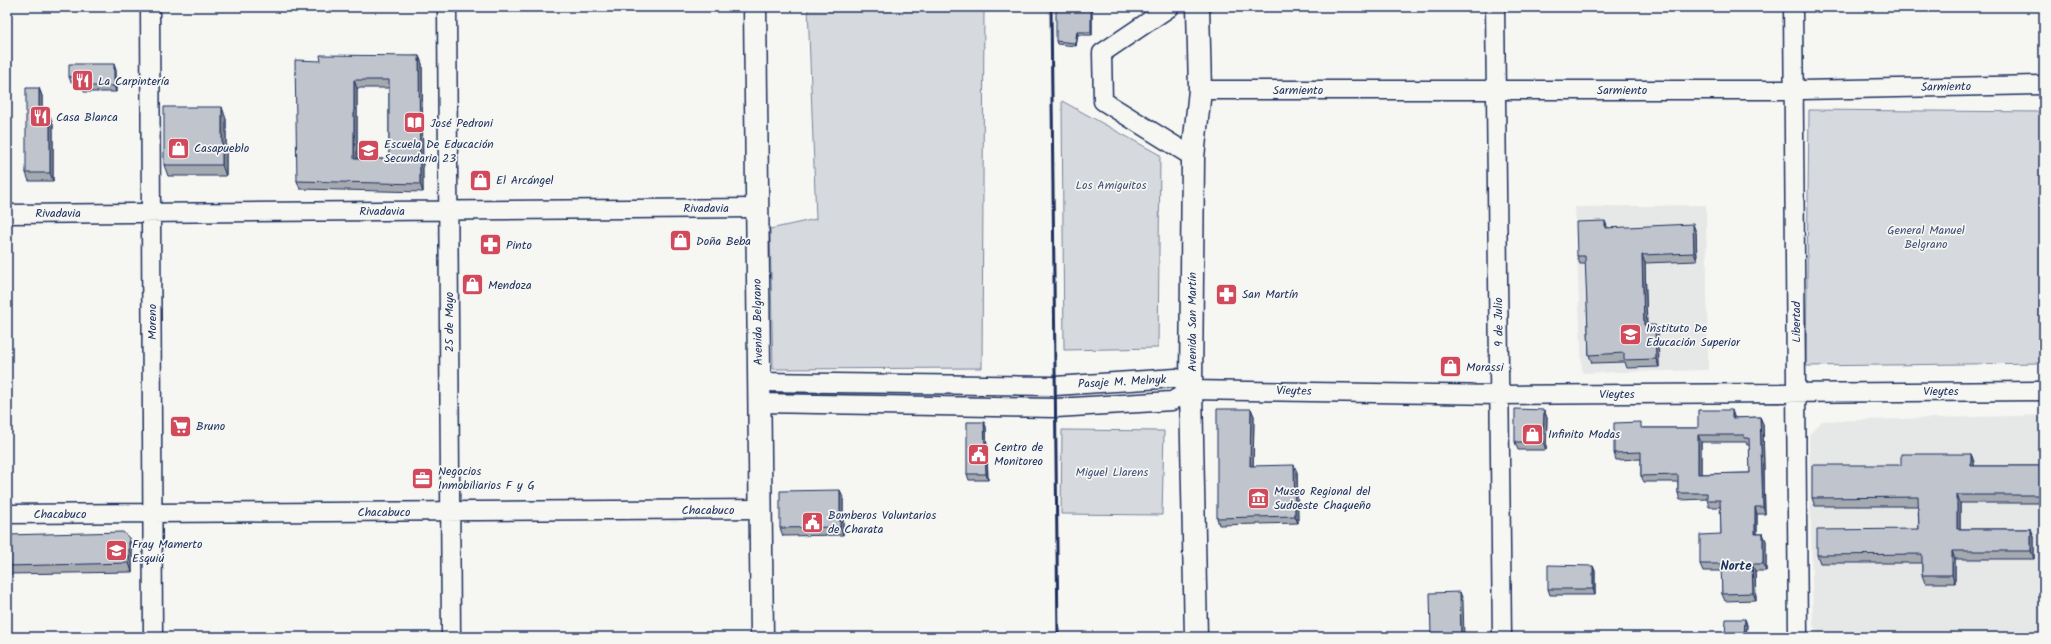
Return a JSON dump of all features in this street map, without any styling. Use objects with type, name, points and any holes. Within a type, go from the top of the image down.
[{"type":"main road","name":"Avenida Belgrano","points":[[755,7],[762,637]]},
{"type":"main road","name":"Avenida San Martín","points":[[1196,637],[1191,390],[1193,157],[1200,90],[1198,7]]},
{"type":"street","name":"Moreno","points":[[150,7],[153,637]]},
{"type":"street","name":"25 de Mayo","points":[[448,7],[451,637]]},
{"type":"street","points":[[1170,7],[1102,53],[1103,101],[1193,157]]},
{"type":"street","name":"9 de Julio","points":[[1495,7],[1502,637]]},
{"type":"street","name":"Libertad","points":[[1793,7],[1798,637]]},
{"type":"street","name":"Sarmiento","points":[[1200,90],[1794,90],[2044,85]]},
{"type":"street","name":"Rivadavia","points":[[7,214],[757,208]]},
{"type":"street","name":"Pasaje M. Melnyk","points":[[759,392],[1055,386],[1176,378],[1191,390]]},
{"type":"street","name":"Vieytes","points":[[1191,390],[1499,395],[2044,391]]},
{"type":"street","name":"Chacabuco","points":[[7,514],[760,509]]},
{"type":"shaded area","points":[[1706,205],[1708,370],[1582,373],[1575,207]]},
{"type":"shaded area","points":[[2044,415],[2044,637],[1823,637],[1813,626],[1809,435],[1822,421]]},
{"type":"green space","points":[[808,7],[984,7],[982,368],[773,369],[770,229],[816,219]]},
{"type":"green space","name":"Los Amiguitos","points":[[1062,101],[1160,155],[1158,348],[1064,350]]},
{"type":"green space","name":"General Manuel Belgrano","points":[[1809,110],[2044,112],[2044,363],[1806,366]]},
{"type":"green space","name":"Miguel Llarens","points":[[1062,430],[1164,431],[1162,515],[1061,514]]},
{"type":"building","points":[[1056,7],[1091,7],[1091,32],[1077,32],[1075,43],[1056,41]]},
{"type":"building","points":[[320,55],[419,56],[420,184],[297,181],[295,60],[321,61]],"holes":[[[354,80],[389,80],[389,159],[354,159]]]},
{"type":"building","points":[[69,64],[114,64],[114,86],[82,86],[82,77],[69,77]]},
{"type":"building","points":[[26,88],[39,88],[39,116],[50,116],[50,173],[26,173]]},
{"type":"building","points":[[164,107],[222,107],[222,165],[164,165]]},
{"type":"building","points":[[1605,221],[1605,228],[1693,224],[1694,253],[1642,255],[1644,325],[1655,325],[1656,359],[1624,360],[1624,353],[1589,355],[1585,256],[1577,256],[1576,222]]},
{"type":"building","points":[[1217,409],[1251,409],[1250,466],[1294,465],[1295,516],[1217,518]]},
{"type":"building","name":"Infinito Modas","points":[[1515,409],[1544,410],[1543,442],[1515,442]]},
{"type":"building","points":[[1698,410],[1732,410],[1732,418],[1760,417],[1763,507],[1755,507],[1755,534],[1763,534],[1763,564],[1752,564],[1753,593],[1722,594],[1721,564],[1700,564],[1700,535],[1721,534],[1720,500],[1707,500],[1707,493],[1678,493],[1678,475],[1641,476],[1641,452],[1614,453],[1614,423],[1641,422],[1641,428],[1698,428]],"holes":[[[1698,435],[1744,435],[1744,438],[1749,438],[1750,473],[1698,474]]]},
{"type":"building","name":"Centro de Monitoreo","points":[[967,422],[984,422],[986,474],[967,474]]},
{"type":"building","points":[[1901,454],[1971,454],[1971,466],[2043,466],[2044,495],[1957,495],[1957,529],[2031,529],[2031,551],[1952,551],[1952,575],[1922,575],[1922,554],[1817,555],[1817,530],[1919,529],[1918,497],[1812,498],[1812,465],[1901,465]]},
{"type":"building","name":"Bomberos Voluntarios de Charata","points":[[840,490],[840,527],[780,528],[780,491]]},
{"type":"building","points":[[123,532],[129,538],[129,563],[7,566],[7,535]]},
{"type":"building","points":[[1548,565],[1593,566],[1593,589],[1548,589]]},
{"type":"building","points":[[1460,592],[1461,637],[1431,637],[1430,593]]},
{"type":"building","points":[[1726,619],[1745,619],[1744,636],[1725,636]]},
{"type":"railway","points":[[1051,7],[1058,637]]},
{"type":"place","name":"La Carpintería","points":[[82,81]]},
{"type":"place","name":"Casa Blanca","points":[[41,117]]},
{"type":"place","name":"José Pedroni","points":[[414,123]]},
{"type":"place","name":"Casapueblo","points":[[178,148]]},
{"type":"place","name":"Escuela De Educación Secundaria 23","points":[[368,151]]},
{"type":"place","name":"El Arcángel","points":[[481,180]]},
{"type":"place","name":"Doña Beba","points":[[680,241]]},
{"type":"place","name":"Pinto","points":[[490,245]]},
{"type":"place","name":"Mendoza","points":[[472,285]]},
{"type":"place","name":"San Martín","points":[[1227,294]]},
{"type":"place","name":"Instituto De Educación Superior","points":[[1631,335]]},
{"type":"place","name":"Morassi","points":[[1451,367]]},
{"type":"place","name":"Bruno","points":[[180,426]]},
{"type":"place","name":"Infinito Modas","points":[[1532,434]]},
{"type":"place","name":"Centro de Monitoreo","points":[[978,454]]},
{"type":"place","name":"Negocios Inmobiliarios F y G","points":[[423,478]]},
{"type":"place","name":"Museo Regional del Sudoeste Chaqueño","points":[[1258,498]]},
{"type":"place","name":"Bomberos Voluntarios de Charata","points":[[813,522]]},
{"type":"place","name":"Fray Mamerto Esquiú","points":[[117,551]]},
{"type":"district","name":"Norte","points":[[1736,566]]}]
